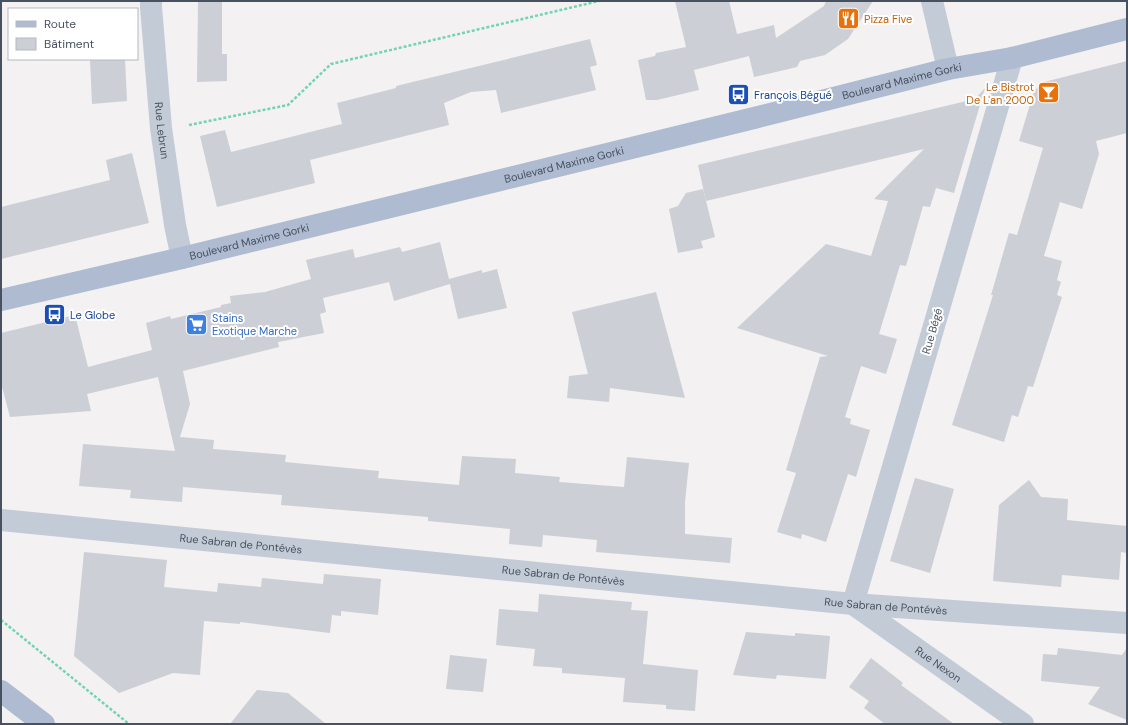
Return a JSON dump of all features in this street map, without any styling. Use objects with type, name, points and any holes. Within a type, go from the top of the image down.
[{"type":"main road","name":"Boulevard Maxime Gorki","points":[[1,300],[182,258],[948,69],[1012,58],[1127,29]]},
{"type":"main road","points":[[1,691],[44,724]]},
{"type":"street","name":"Rue Lebrun","points":[[151,1],[161,128],[175,225],[182,258]]},
{"type":"street","points":[[932,1],[948,69]]},
{"type":"street","name":"Rue Bégé","points":[[853,604],[1012,58]]},
{"type":"street","name":"Rue Sabran de Pontévès","points":[[1,520],[853,604],[1127,623]]},
{"type":"street","name":"Rue Nexon","points":[[853,604],[1023,724]]},
{"type":"path","points":[[161,128],[185,126],[288,105],[331,64],[599,1]]},
{"type":"path","points":[[1,620],[129,724]]},
{"type":"building","points":[[198,1],[222,1],[222,54],[227,54],[227,81],[197,82]]},
{"type":"building","points":[[675,1],[729,1],[737,34],[774,25],[776,38],[824,6],[826,1],[873,1],[848,39],[825,55],[800,61],[797,67],[754,77],[749,56],[694,70],[699,90],[657,100],[646,100],[638,60],[655,56],[656,53],[686,47]]},
{"type":"building","points":[[590,39],[597,65],[590,67],[596,90],[501,113],[496,90],[471,92],[444,103],[449,125],[310,160],[315,183],[217,207],[200,136],[225,130],[231,152],[342,124],[337,103],[396,88],[396,86]]},
{"type":"building","points":[[90,60],[125,60],[127,101],[92,104]]},
{"type":"building","points":[[1127,61],[1127,133],[1096,141],[1099,154],[1082,209],[1060,202],[1044,256],[1062,261],[1057,280],[1061,282],[1057,295],[1062,297],[1033,387],[1028,386],[1018,417],[1012,415],[1004,442],[952,425],[993,295],[991,295],[1009,233],[1017,235],[1043,148],[1019,141],[1034,91],[1044,82]]},
{"type":"building","points":[[985,88],[954,193],[936,188],[930,207],[923,206],[906,266],[900,265],[879,334],[897,339],[886,374],[861,366],[845,417],[851,419],[850,424],[870,430],[856,477],[848,474],[826,542],[802,534],[801,539],[777,532],[796,473],[786,470],[820,357],[828,356],[737,328],[826,244],[871,256],[888,201],[874,199],[924,149],[706,201],[698,165],[975,99]]},
{"type":"building","points":[[132,153],[149,223],[1,259],[1,207],[110,180],[106,160]]},
{"type":"building","points":[[703,189],[715,237],[701,241],[703,248],[678,253],[669,209],[678,206],[686,193]]},
{"type":"building","points":[[440,242],[449,279],[482,270],[482,273],[497,269],[507,308],[458,319],[450,284],[394,301],[389,282],[323,298],[326,312],[320,314],[324,333],[278,342],[279,347],[183,371],[190,404],[180,437],[214,440],[213,449],[286,455],[285,462],[379,471],[378,478],[459,485],[462,456],[516,459],[515,473],[560,477],[559,482],[624,487],[627,457],[689,463],[685,502],[685,534],[732,538],[730,563],[596,552],[597,540],[543,535],[542,547],[509,544],[510,529],[428,521],[428,517],[281,505],[282,495],[183,487],[182,502],[130,498],[131,490],[79,486],[83,444],[175,451],[158,377],[87,394],[91,411],[10,417],[1,383],[1,333],[75,315],[88,367],[152,350],[146,323],[170,316],[171,319],[221,307],[221,305],[231,303],[230,296],[265,292],[311,279],[306,260],[353,249],[355,258],[400,247],[402,252]]},
{"type":"building","points":[[656,292],[685,398],[610,388],[609,402],[567,398],[569,376],[588,374],[572,312]]},
{"type":"building","points":[[915,478],[954,489],[930,573],[890,561]]},
{"type":"building","points":[[1029,480],[1041,497],[1068,499],[1067,520],[1127,526],[1127,553],[1121,552],[1119,580],[1062,575],[1061,587],[993,581],[999,505]]},
{"type":"building","points":[[84,552],[167,560],[164,587],[217,592],[218,583],[261,587],[262,578],[323,584],[324,574],[381,579],[378,615],[341,611],[341,616],[332,615],[330,633],[240,622],[240,624],[204,621],[200,675],[173,673],[119,693],[74,656]]},
{"type":"building","points":[[539,594],[632,602],[631,610],[648,611],[643,664],[698,670],[695,711],[666,709],[666,705],[623,702],[625,678],[562,673],[562,668],[533,666],[535,649],[496,645],[499,609],[538,612]]},
{"type":"building","points":[[746,632],[795,636],[795,633],[830,636],[826,679],[777,675],[776,679],[733,675]]},
{"type":"building","points":[[1058,648],[1122,655],[1127,648],[1127,720],[1088,704],[1100,687],[1041,681],[1043,654],[1057,655]]},
{"type":"building","points":[[450,655],[487,659],[483,692],[446,689]]},
{"type":"building","points":[[871,658],[903,683],[901,685],[954,724],[885,724],[864,708],[869,701],[849,687]]},
{"type":"building","points":[[257,690],[288,693],[326,724],[230,724]]},
{"type":"place","name":"Pizza Five","points":[[849,19]]},
{"type":"place","name":"Le Bistrot De L'an 2000","points":[[1049,93]]},
{"type":"place","name":"François Bégué","points":[[738,95]]},
{"type":"place","name":"Le Globe","points":[[55,315]]},
{"type":"place","name":"Stains Exotique Marche","points":[[196,324]]}]
